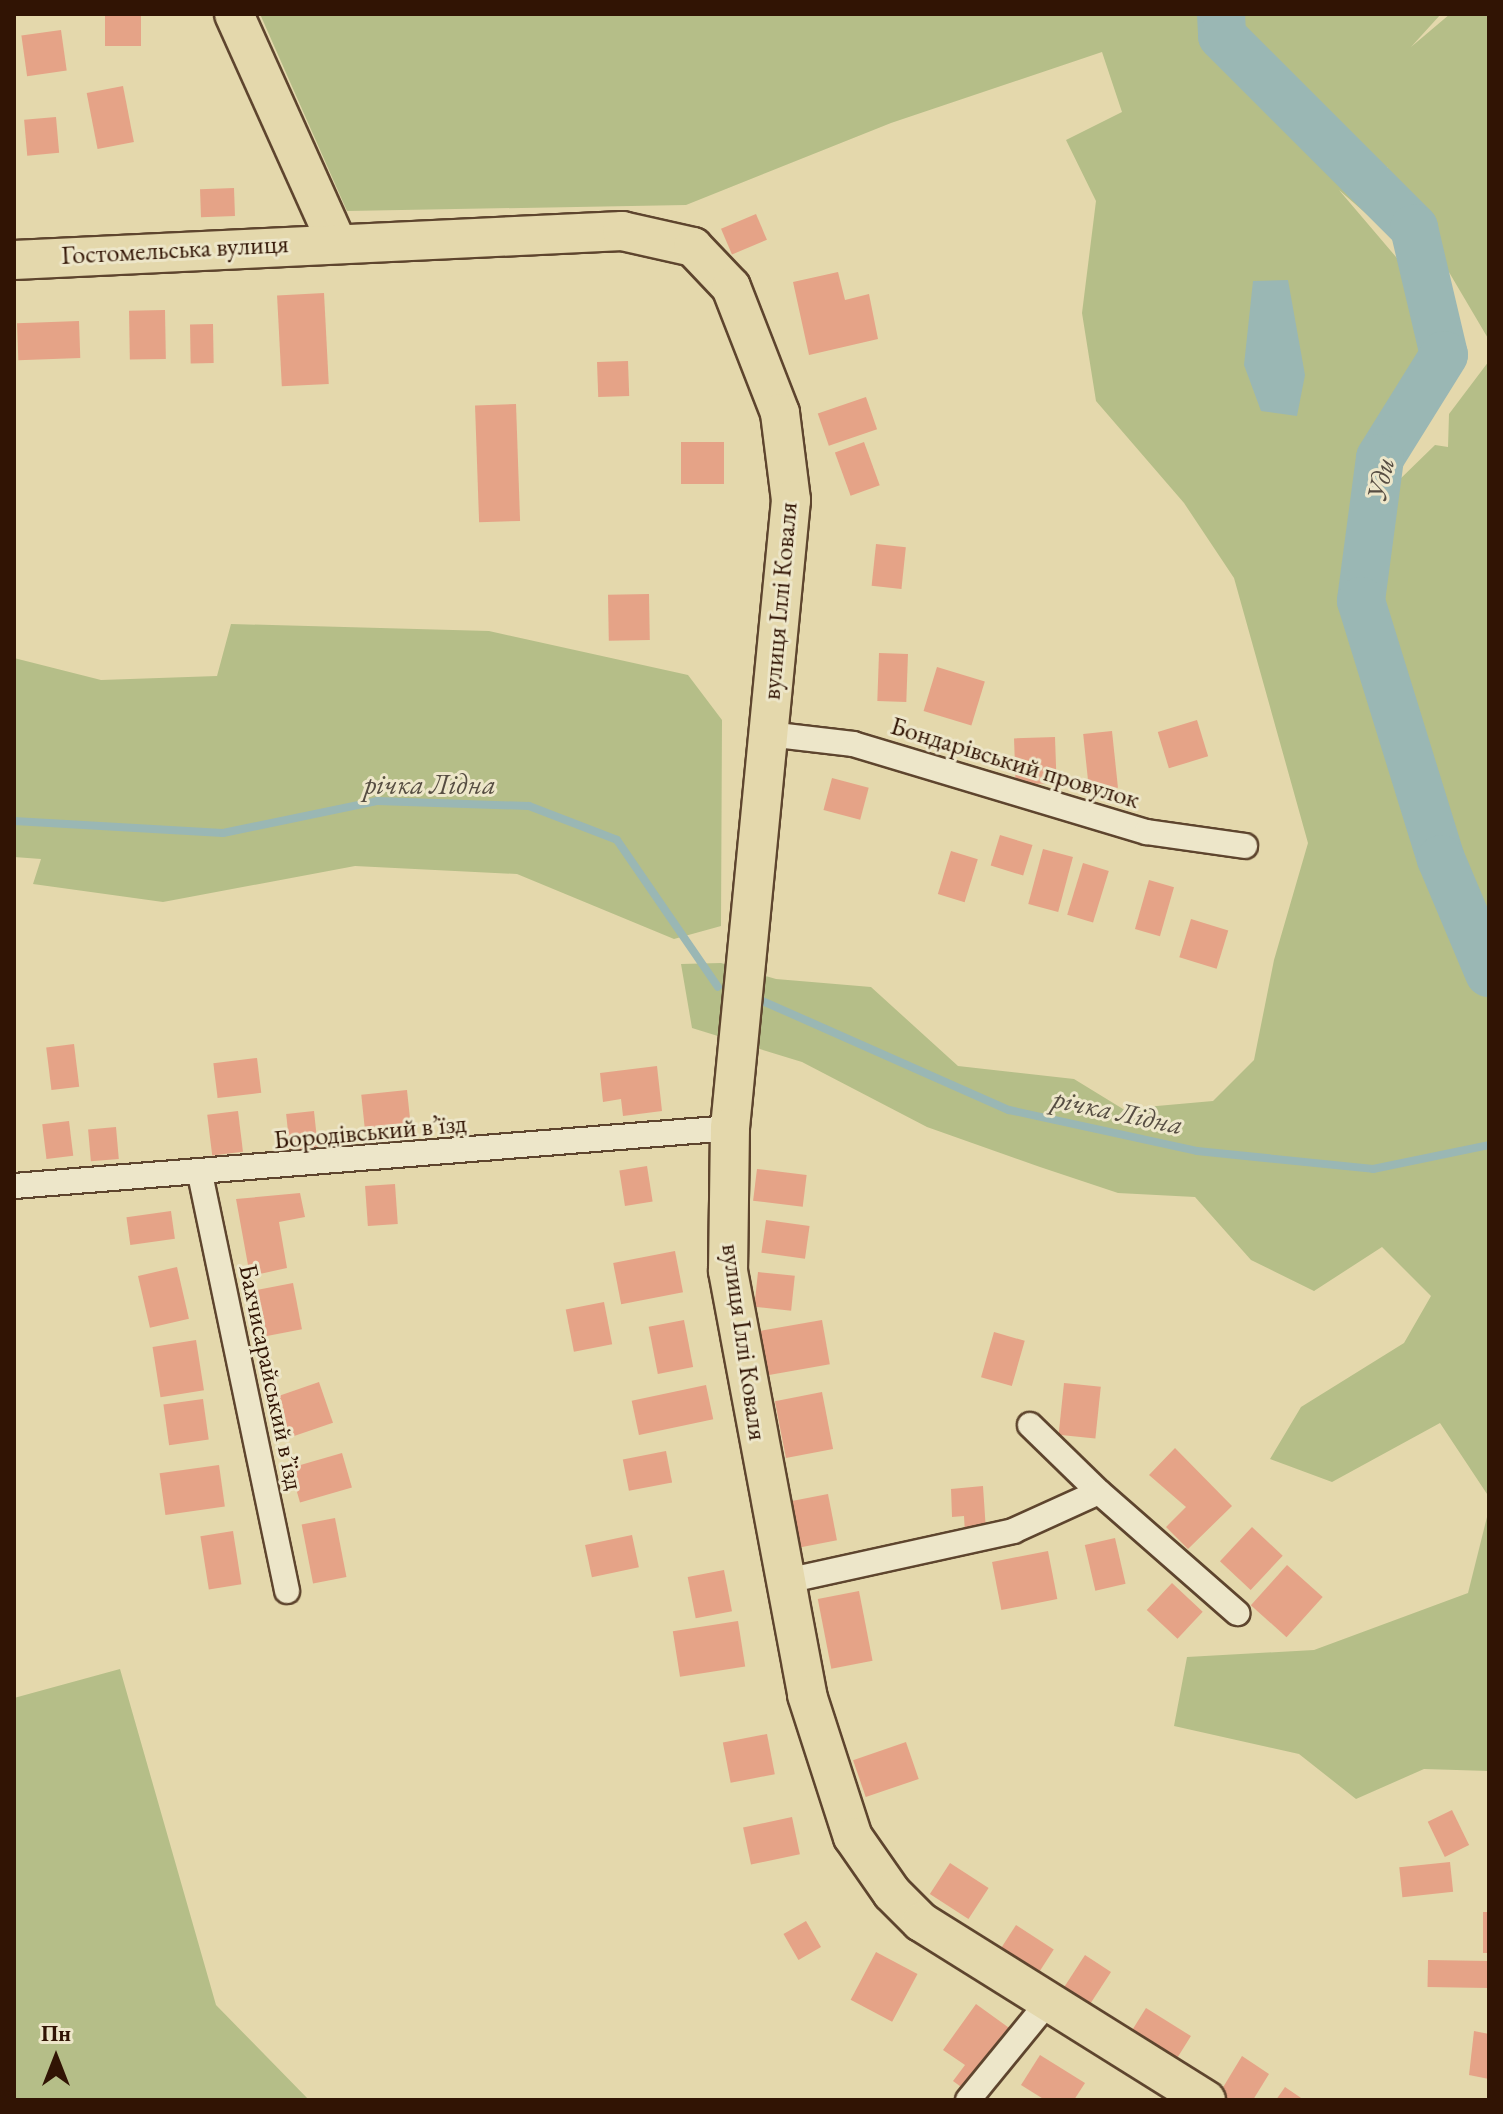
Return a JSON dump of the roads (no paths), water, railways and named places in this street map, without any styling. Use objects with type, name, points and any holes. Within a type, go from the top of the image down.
[{"type":"main road","points":[[234,14],[336,241]]},
{"type":"main road","name":"вулиця Іллі Коваля","points":[[336,241],[622,231],[693,247],[731,287],[780,413],[791,500],[730,1128],[728,1271],[782,1582],[823,1754],[865,1856],[921,1922],[1206,2100]]},
{"type":"main road","name":"Гостомельська вулиця","points":[[14,260],[336,241]]},
{"type":"street","name":"Бондарівський провулок","points":[[768,734],[853,744],[1147,832],[1245,846]]},
{"type":"street","name":"Бородівський в’їзд","points":[[14,1186],[200,1174],[730,1128]]},
{"type":"street","name":"Бахчисарайський в’їзд","points":[[200,1174],[287,1591]]},
{"type":"street","points":[[1030,1425],[1099,1492],[1237,1613]]},
{"type":"street","points":[[782,1582],[1013,1531],[1099,1492]]},
{"type":"street","points":[[968,2100],[1049,2001]]},
{"type":"water","points":[[1288,280],[1305,375],[1297,416],[1261,411],[1244,365],[1253,281]]},
{"type":"waterway","name":"Уди","points":[[1221,14],[1222,36],[1414,228],[1444,355],[1380,458],[1361,601],[1441,859],[1489,973]]},
{"type":"waterway","name":"річка Лідна","points":[[14,821],[223,833],[377,801],[529,806],[617,840],[718,987]]},
{"type":"waterway","name":"річка Лідна","points":[[758,999],[1009,1110],[1197,1151],[1373,1169],[1489,1145]]}]
